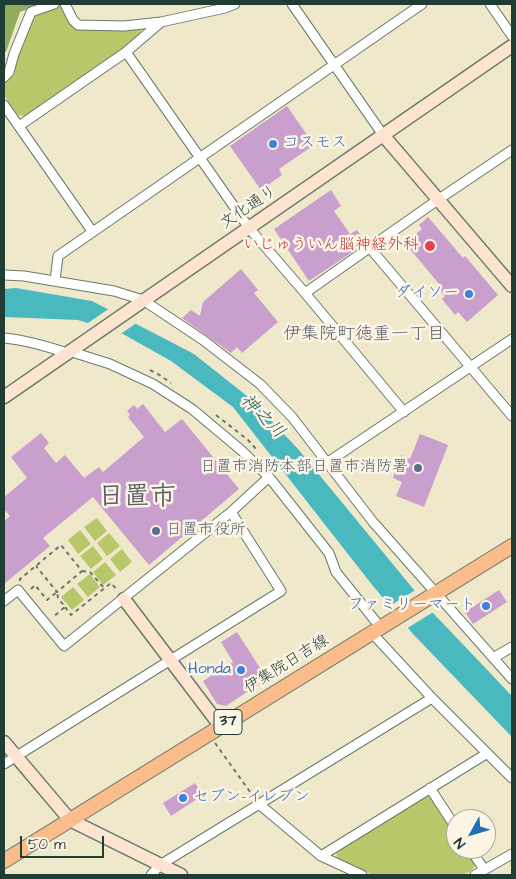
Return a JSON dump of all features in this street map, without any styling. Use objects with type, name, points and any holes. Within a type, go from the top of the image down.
[{"type":"main road","name":"伊集院日吉線","points":[[4,861],[512,546]]},
{"type":"street","points":[[4,76],[9,72],[14,54],[31,12],[54,4]]},
{"type":"street","points":[[65,4],[73,20],[78,25],[124,26],[161,22],[216,11],[235,4]]},
{"type":"street","points":[[292,4],[383,136],[512,286]]},
{"type":"street","points":[[54,281],[58,256],[422,4]]},
{"type":"street","points":[[490,4],[512,36]]},
{"type":"street","points":[[19,126],[126,52],[161,22]]},
{"type":"street","name":"文化通り","points":[[4,397],[512,46]]},
{"type":"street","points":[[126,52],[249,228],[404,412]]},
{"type":"street","points":[[4,105],[92,231]]},
{"type":"street","points":[[305,293],[439,199],[512,152]]},
{"type":"street","points":[[370,248],[512,416]]},
{"type":"street","points":[[4,275],[114,291],[143,300],[204,340],[260,384],[292,417],[373,522],[433,595],[512,679]]},
{"type":"street","points":[[4,338],[71,350],[110,364],[153,384],[192,410],[241,450],[269,477],[329,553],[336,572],[432,698],[512,778]]},
{"type":"street","points":[[328,462],[512,339]]},
{"type":"street","points":[[4,601],[18,590],[64,646],[230,512],[269,477]]},
{"type":"street","points":[[4,764],[281,591],[230,512]]},
{"type":"street","points":[[124,599],[221,726]]},
{"type":"street","points":[[493,658],[512,647]]},
{"type":"street","points":[[151,875],[160,865],[432,698]]},
{"type":"street","points":[[4,742],[70,820],[181,875]]},
{"type":"street","points":[[321,856],[486,754]]},
{"type":"street","points":[[430,788],[446,813]]},
{"type":"street","points":[[259,804],[321,856],[362,875]]},
{"type":"street","points":[[475,875],[512,854]]},
{"type":"street","points":[[477,859],[484,869]]},
{"type":"path","points":[[20,579],[61,545],[82,572]]},
{"type":"path","points":[[36,566],[57,592],[58,598],[71,615],[111,583],[124,599]]},
{"type":"path","points":[[23,596],[35,585],[47,600],[82,572],[90,572],[104,588]]},
{"type":"path","points":[[46,623],[65,607]]},
{"type":"path","points":[[209,734],[259,804]]},
{"type":"green space","points":[[4,4],[42,4],[20,12],[6,52],[4,52]]},
{"type":"green space","points":[[59,5],[76,29],[140,29],[143,34],[25,116],[18,115],[4,95],[4,83],[14,75],[18,55],[36,13]]},
{"type":"green space","points":[[97,518],[107,531],[95,541],[84,527]]},
{"type":"green space","points":[[80,530],[91,544],[78,554],[68,540]]},
{"type":"green space","points":[[109,533],[120,546],[107,556],[97,543]]},
{"type":"green space","points":[[93,546],[103,559],[91,569],[80,556]]},
{"type":"green space","points":[[122,549],[132,562],[120,572],[110,559]]},
{"type":"green space","points":[[105,562],[116,575],[103,585],[93,572]]},
{"type":"green space","points":[[90,574],[100,587],[88,597],[77,584]]},
{"type":"green space","points":[[73,587],[84,600],[72,610],[61,597]]},
{"type":"green space","points":[[427,796],[432,797],[446,819],[446,859],[471,859],[475,865],[474,868],[465,874],[457,875],[373,875],[337,858],[336,852]]},
{"type":"water","name":"神之川","points":[[16,288],[92,301],[194,354],[252,400],[298,449],[433,613],[512,696],[512,737],[413,634],[369,581],[233,407],[171,361],[123,334],[78,320],[4,317],[4,289]]},
{"type":"pier","points":[[110,308],[138,322],[119,335],[85,325]]},
{"type":"pier","points":[[417,589],[435,611],[406,629],[388,607]]},
{"type":"building","points":[[287,106],[314,145],[279,169],[282,175],[261,190],[230,146]]},
{"type":"building","points":[[331,190],[341,206],[334,211],[350,234],[357,230],[366,243],[309,281],[274,229]]},
{"type":"building","points":[[428,217],[498,295],[467,322],[458,312],[455,315],[442,299],[445,296],[436,286],[439,284],[405,243],[422,229],[419,225]]},
{"type":"building","points":[[241,269],[258,290],[254,293],[278,322],[242,353],[237,347],[231,353],[182,318],[191,310],[200,316],[203,302]]},
{"type":"building","points":[[143,404],[165,432],[182,419],[239,489],[149,565],[93,497],[43,538],[50,546],[4,584],[4,521],[10,516],[4,509],[4,497],[27,478],[11,457],[41,433],[49,443],[44,448],[56,463],[65,455],[84,478],[99,467],[103,472],[144,437],[128,417],[130,415],[127,411],[134,405],[137,409]]},
{"type":"building","name":"日置市消防本部日置市消防署","points":[[420,434],[448,445],[424,507],[396,496],[402,482],[393,478],[401,455],[410,459]]},
{"type":"building","points":[[499,590],[507,602],[473,624],[465,612]]},
{"type":"building","name":"Honda","points":[[237,632],[267,679],[226,706],[217,704],[203,681],[233,662],[221,642]]},
{"type":"building","points":[[195,783],[203,795],[171,816],[163,803]]},
{"type":"place","name":"コスモス","points":[[273,144]]},
{"type":"place","name":"いじゅういん脳神経外科","points":[[430,246]]},
{"type":"place","name":"ダイソー","points":[[469,294]]},
{"type":"place","name":"日置市消防本部日置市消防署","points":[[418,468]]},
{"type":"place","name":"日置市役所","points":[[156,531]]},
{"type":"place","name":"ファミリーマート","points":[[486,606]]},
{"type":"place","name":"Honda","points":[[241,670]]},
{"type":"place","name":"セブン-イレブン","points":[[183,798]]},
{"type":"district","name":"伊集院町徳重一丁目","points":[[364,335]]},
{"type":"district","name":"日置市","points":[[137,499]]}]
